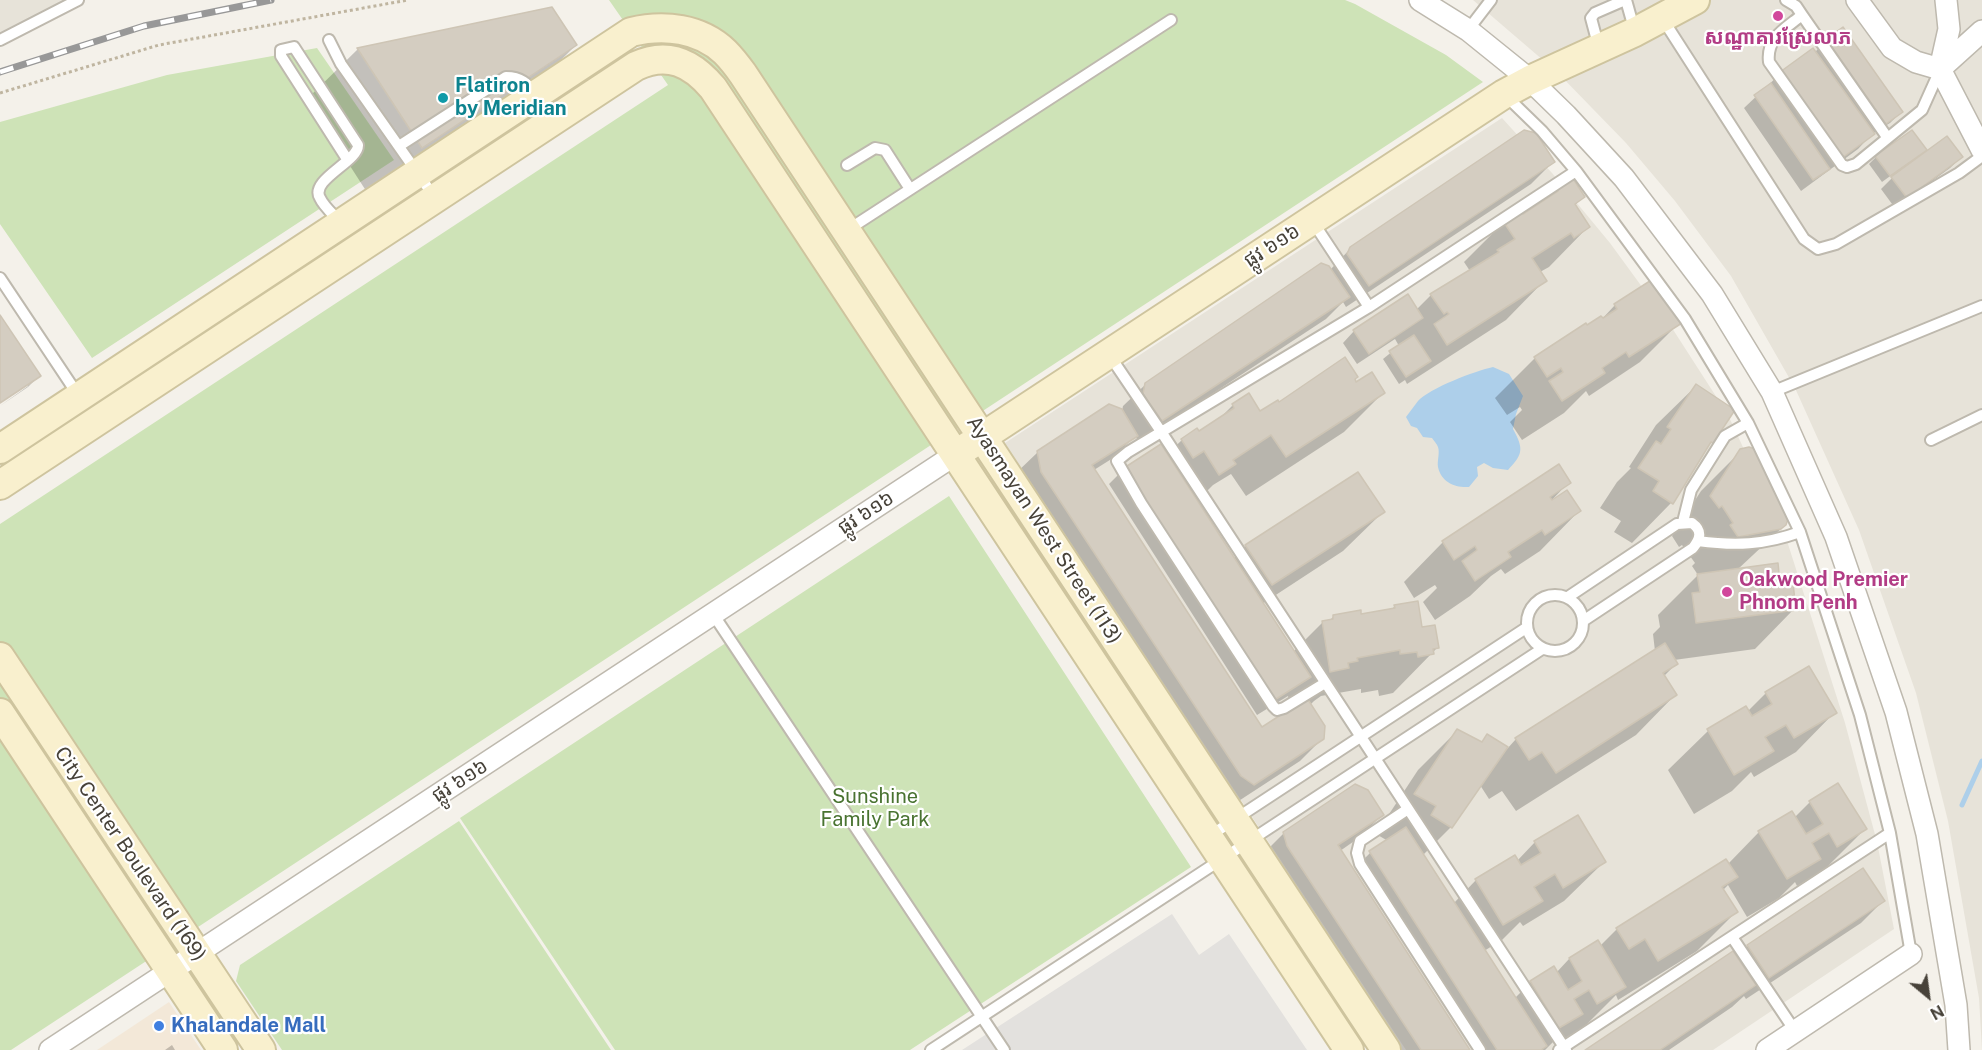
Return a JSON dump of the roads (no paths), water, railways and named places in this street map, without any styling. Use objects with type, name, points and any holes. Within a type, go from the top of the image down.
[{"type":"street","points":[[1420,0],[1468,30],[1530,80],[1624,178],[1712,294],[1772,392],[1836,537],[1896,712],[1927,834],[1956,1005],[1959,1050]]},
{"type":"street","name":"ផ្លូវ ៦១៦","points":[[50,1050],[1504,94],[1635,32],[1695,0]]},
{"type":"street","points":[[1857,0],[1892,48],[1916,62],[1940,69]]},
{"type":"street","points":[[1946,0],[1949,28],[1940,69],[1982,150]]},
{"type":"street","name":"Ayasmayan West Street (113)","points":[[536,94],[631,32],[646,28],[684,30],[703,36],[725,52],[846,231],[1386,1050]]},
{"type":"street","points":[[1940,69],[1982,31]]},
{"type":"street","name":"Ayasmayan West Street (113)","points":[[435,198],[636,66],[651,59],[665,58],[693,68],[713,88],[1349,1050]]},
{"type":"street","points":[[0,449],[536,94]]},
{"type":"street","points":[[0,485],[435,198]]},
{"type":"street","points":[[341,223],[359,248]]},
{"type":"street","points":[[819,248],[846,231]]},
{"type":"street","points":[[112,375],[129,400]]},
{"type":"street","name":"City Center Boulevard (169)","points":[[0,657],[261,1050]]},
{"type":"street","name":"City Center Boulevard (169)","points":[[0,713],[224,1050]]},
{"type":"street","points":[[1141,735],[1167,718]]},
{"type":"street","points":[[1767,1050],[1911,954]]},
{"type":"lane","points":[[0,40],[78,0]]},
{"type":"lane","points":[[1468,30],[1491,0]]},
{"type":"lane","points":[[1600,48],[1591,18],[1626,0],[1635,32]]},
{"type":"lane","points":[[1786,0],[1796,6],[1887,137]]},
{"type":"lane","points":[[1802,15],[1772,40],[1767,50],[1769,62],[1842,165],[1847,167],[1856,164],[1922,110],[1940,69]]},
{"type":"lane","points":[[1662,18],[1804,239],[1818,249],[1836,244],[1959,173],[1982,156]]},
{"type":"lane","points":[[846,231],[1171,20]]},
{"type":"lane","points":[[328,40],[340,64],[435,198]]},
{"type":"lane","points":[[341,223],[319,198],[318,192],[320,186],[347,159],[357,153],[358,145],[294,47],[281,50],[281,56],[347,159]]},
{"type":"lane","points":[[399,146],[506,77],[517,77],[526,82],[536,94]]},
{"type":"lane","points":[[1504,94],[1542,131],[1576,171],[1684,319],[1748,423],[1800,532],[1860,715],[1890,833],[1911,954]]},
{"type":"lane","points":[[847,165],[875,148],[885,150],[910,189]]},
{"type":"lane","points":[[1325,683],[1278,710],[1243,660],[1117,461],[1128,452],[1368,307],[1576,171]]},
{"type":"lane","points":[[1312,220],[1368,307]]},
{"type":"lane","points":[[0,278],[79,396]]},
{"type":"lane","points":[[1772,392],[1982,306]]},
{"type":"lane","points":[[1108,354],[1376,759],[1563,1049],[1890,833]]},
{"type":"lane","points":[[1931,440],[1982,415]]},
{"type":"lane","points":[[1683,522],[1690,490],[1725,436],[1748,423]]},
{"type":"lane","points":[[1568,597],[1677,524],[1692,523],[1698,527],[1700,535],[1693,548],[1583,621]]},
{"type":"lane","points":[[1698,542],[1730,546],[1780,540],[1800,532]]},
{"type":"lane","points":[[931,1050],[982,1017],[1242,831],[1376,759],[1542,650],[1565,650],[1573,645],[1579,637],[1583,621],[1577,604],[1568,597],[1558,594],[1540,598],[1527,614],[1526,628],[1530,638],[1542,650]]},
{"type":"lane","points":[[713,614],[1004,1050]]},
{"type":"lane","points":[[1216,848],[1242,831],[1361,737],[1526,628]]},
{"type":"lane","points":[[1408,809],[1360,841],[1357,853],[1360,864],[1480,1050]]},
{"type":"lane","points":[[1731,937],[1795,1031]]},
{"type":"water","points":[[1493,367],[1509,374],[1523,396],[1513,429],[1519,442],[1519,455],[1508,470],[1493,468],[1484,463],[1477,467],[1478,476],[1469,487],[1454,485],[1442,477],[1438,465],[1439,449],[1432,438],[1423,437],[1417,428],[1411,426],[1406,417],[1418,401],[1432,391],[1465,376]]},
{"type":"waterway","points":[[1962,805],[1982,761]]},
{"type":"railway","points":[[0,72],[144,26],[271,0]]},
{"type":"place","name":"សណ្ឋាគារស្រែលាភ","points":[[1778,16]]},
{"type":"place","name":"Flatiron by Meridian","points":[[443,98]]},
{"type":"place","name":"Oakwood Premier Phnom Penh","points":[[1727,592]]},
{"type":"place","name":"Khalandale Mall","points":[[159,1026]]},
{"type":"park label","name":"Sunshine Family Park","points":[[875,808]]}]
